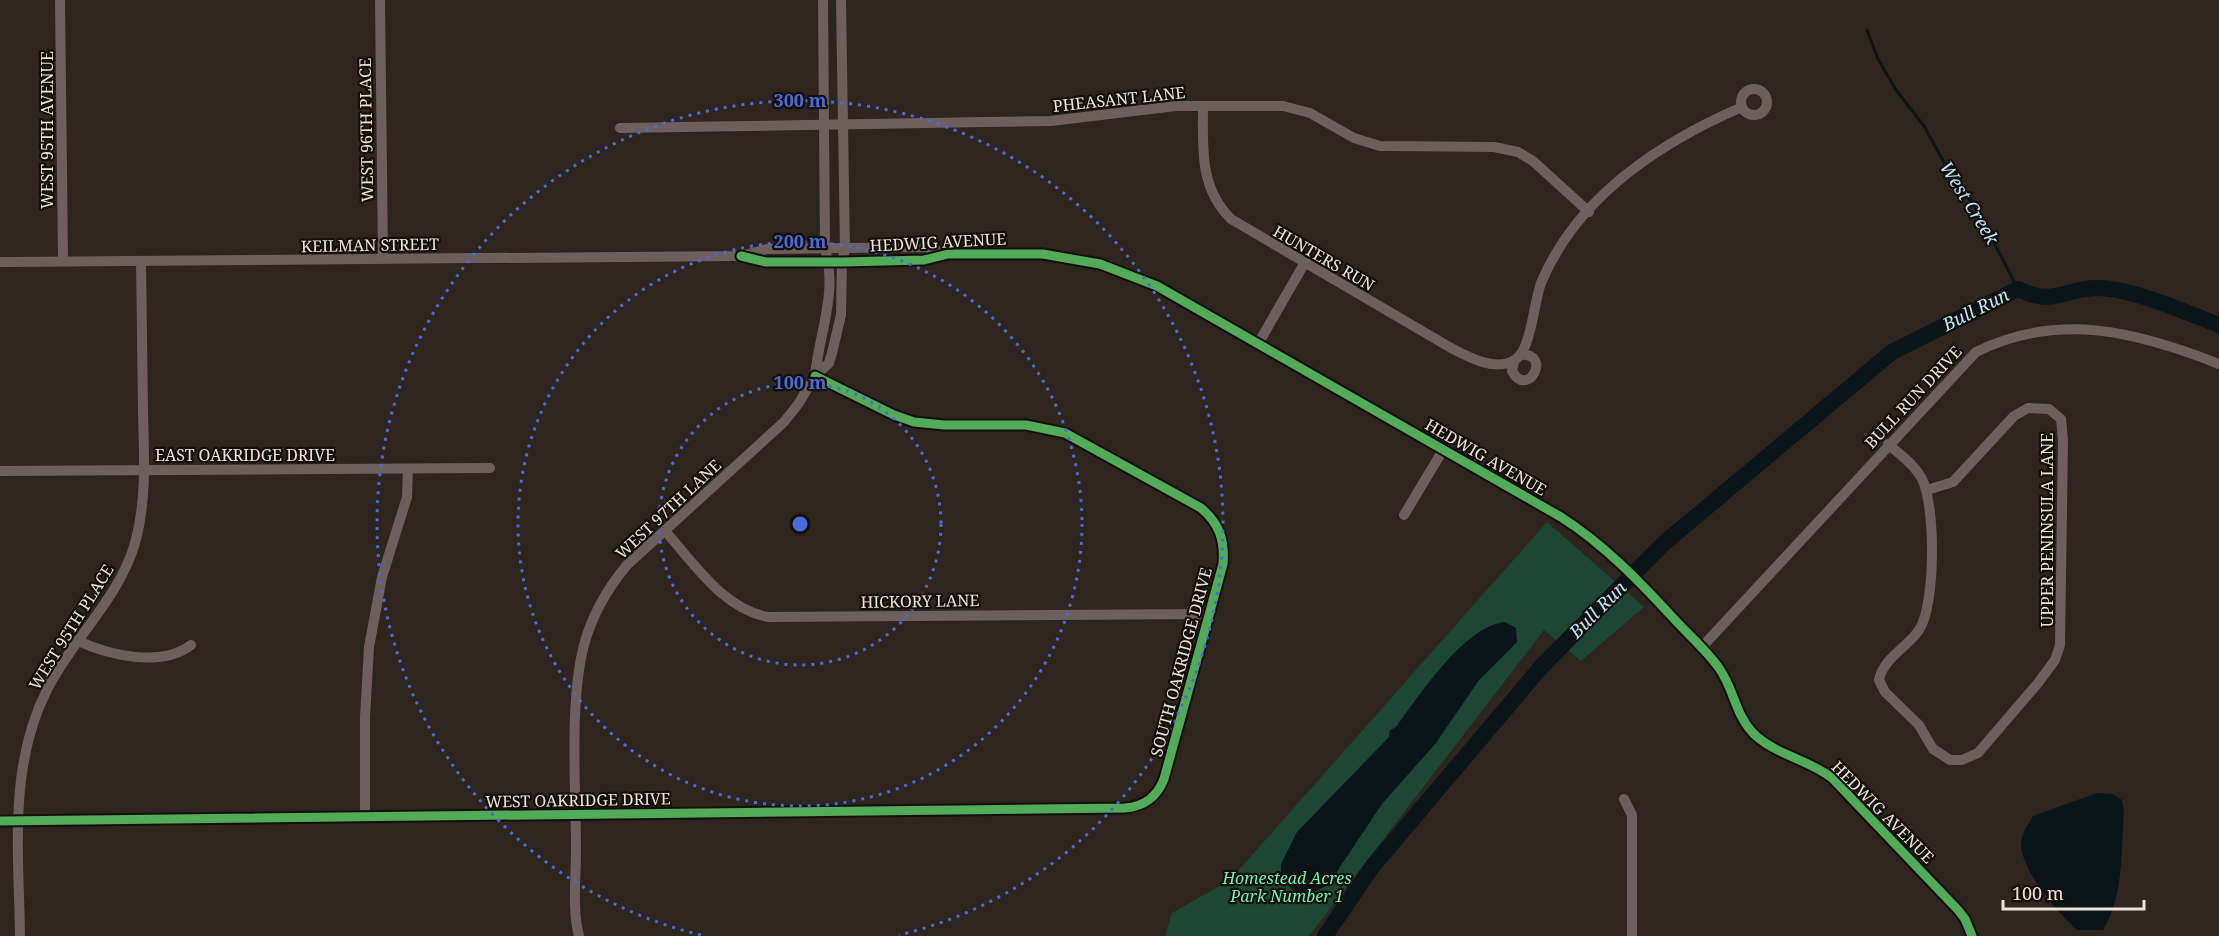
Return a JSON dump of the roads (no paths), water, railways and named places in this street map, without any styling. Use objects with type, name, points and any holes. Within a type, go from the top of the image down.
[{"type":"street","name":"WEST 95TH AVENUE","points":[[60,0],[63,260]]},
{"type":"street","name":"WEST 96TH PLACE","points":[[380,0],[383,259]]},
{"type":"street","name":"WEST 97TH LANE","points":[[815,376],[829,309],[829,262],[825,249],[823,0]]},
{"type":"street","name":"WEST 97TH LANE","points":[[579,936],[576,815],[578,682],[585,642],[601,603],[617,576],[784,422],[815,376],[828,363],[838,332],[842,305],[842,262],[845,249],[841,0]]},
{"type":"street","name":"HUNTERS RUN","points":[[1203,106],[1204,169],[1209,187],[1218,204],[1239,225],[1461,353],[1498,364],[1517,358],[1525,349],[1534,305],[1546,272],[1568,237],[1589,212]]},
{"type":"street","name":"PHEASANT LANE","points":[[620,128],[1065,120],[1155,108],[1292,107],[1354,138],[1380,146],[1485,147],[1510,150],[1533,161],[1589,212]]},
{"type":"street","points":[[1589,212],[1649,156],[1692,129],[1742,107]]},
{"type":"street","name":"HEDWIG AVENUE","points":[[845,249],[924,247],[948,254]]},
{"type":"street","name":"KEILMAN STREET","points":[[0,262],[741,256],[767,249],[845,249]]},
{"type":"street","name":"HEDWIG AVENUE","points":[[842,262],[924,260],[948,254],[1043,254],[1112,267],[1157,286],[1575,526],[1624,568],[1720,669],[1735,706],[1751,730],[1773,748],[1808,763],[1832,778],[1958,910],[1965,919],[1972,936]]},
{"type":"street","name":"KEILMAN STREET","points":[[741,256],[756,262],[842,262]]},
{"type":"street","name":"WEST 95TH PLACE","points":[[20,936],[21,773],[29,734],[46,690],[113,592],[132,554],[141,516],[144,471],[141,262]]},
{"type":"street","points":[[1258,344],[1304,264]]},
{"type":"street","name":"BULL RUN DRIVE","points":[[1701,648],[1967,359],[1987,347],[2022,334],[2062,328],[2100,329],[2169,345],[2219,363]]},
{"type":"street","name":"SOUTH OAKRIDGE DRIVE","points":[[815,376],[894,415],[923,424],[1026,424],[1065,433],[1201,508],[1221,531],[1223,564],[1164,779],[1153,798]]},
{"type":"street","name":"UPPER PENINSULA LANE","points":[[2040,407],[2054,411],[2063,425],[2060,645],[2045,674],[1978,753],[1962,760],[1950,760],[1933,749],[1919,724],[1885,692],[1880,680],[1883,667],[1915,636],[1928,611],[1931,518],[1927,490],[1953,482],[2018,412],[2040,407]]},
{"type":"street","points":[[1888,444],[1916,470],[1927,490]]},
{"type":"street","points":[[1404,515],[1443,450]]},
{"type":"street","name":"EAST OAKRIDGE DRIVE","points":[[0,471],[489,468]]},
{"type":"street","points":[[365,818],[364,717],[369,647],[382,577],[407,497],[408,469]]},
{"type":"street","name":"HICKORY LANE","points":[[665,531],[728,599],[747,612],[768,617],[1210,614]]},
{"type":"street","points":[[78,641],[110,654],[126,656],[168,656],[191,645]]},
{"type":"street","name":"WEST OAKRIDGE DRIVE","points":[[0,821],[1125,808],[1140,806],[1153,798]]},
{"type":"street","points":[[1624,800],[1632,815],[1632,936]]},
{"type":"waterway","name":"West Creek","points":[[1867,30],[1878,59],[1896,90],[1924,126],[1946,166],[1974,204],[2018,289]]},
{"type":"waterway","name":"Bull Run","points":[[1325,936],[1372,867],[1542,666],[1663,544],[1892,352],[2018,289],[2030,294],[2049,297],[2083,289],[2109,289],[2157,301],[2219,325]]},
{"type":"park label","name":"Homestead Acres Park Number 1","points":[[1287,887]]}]
